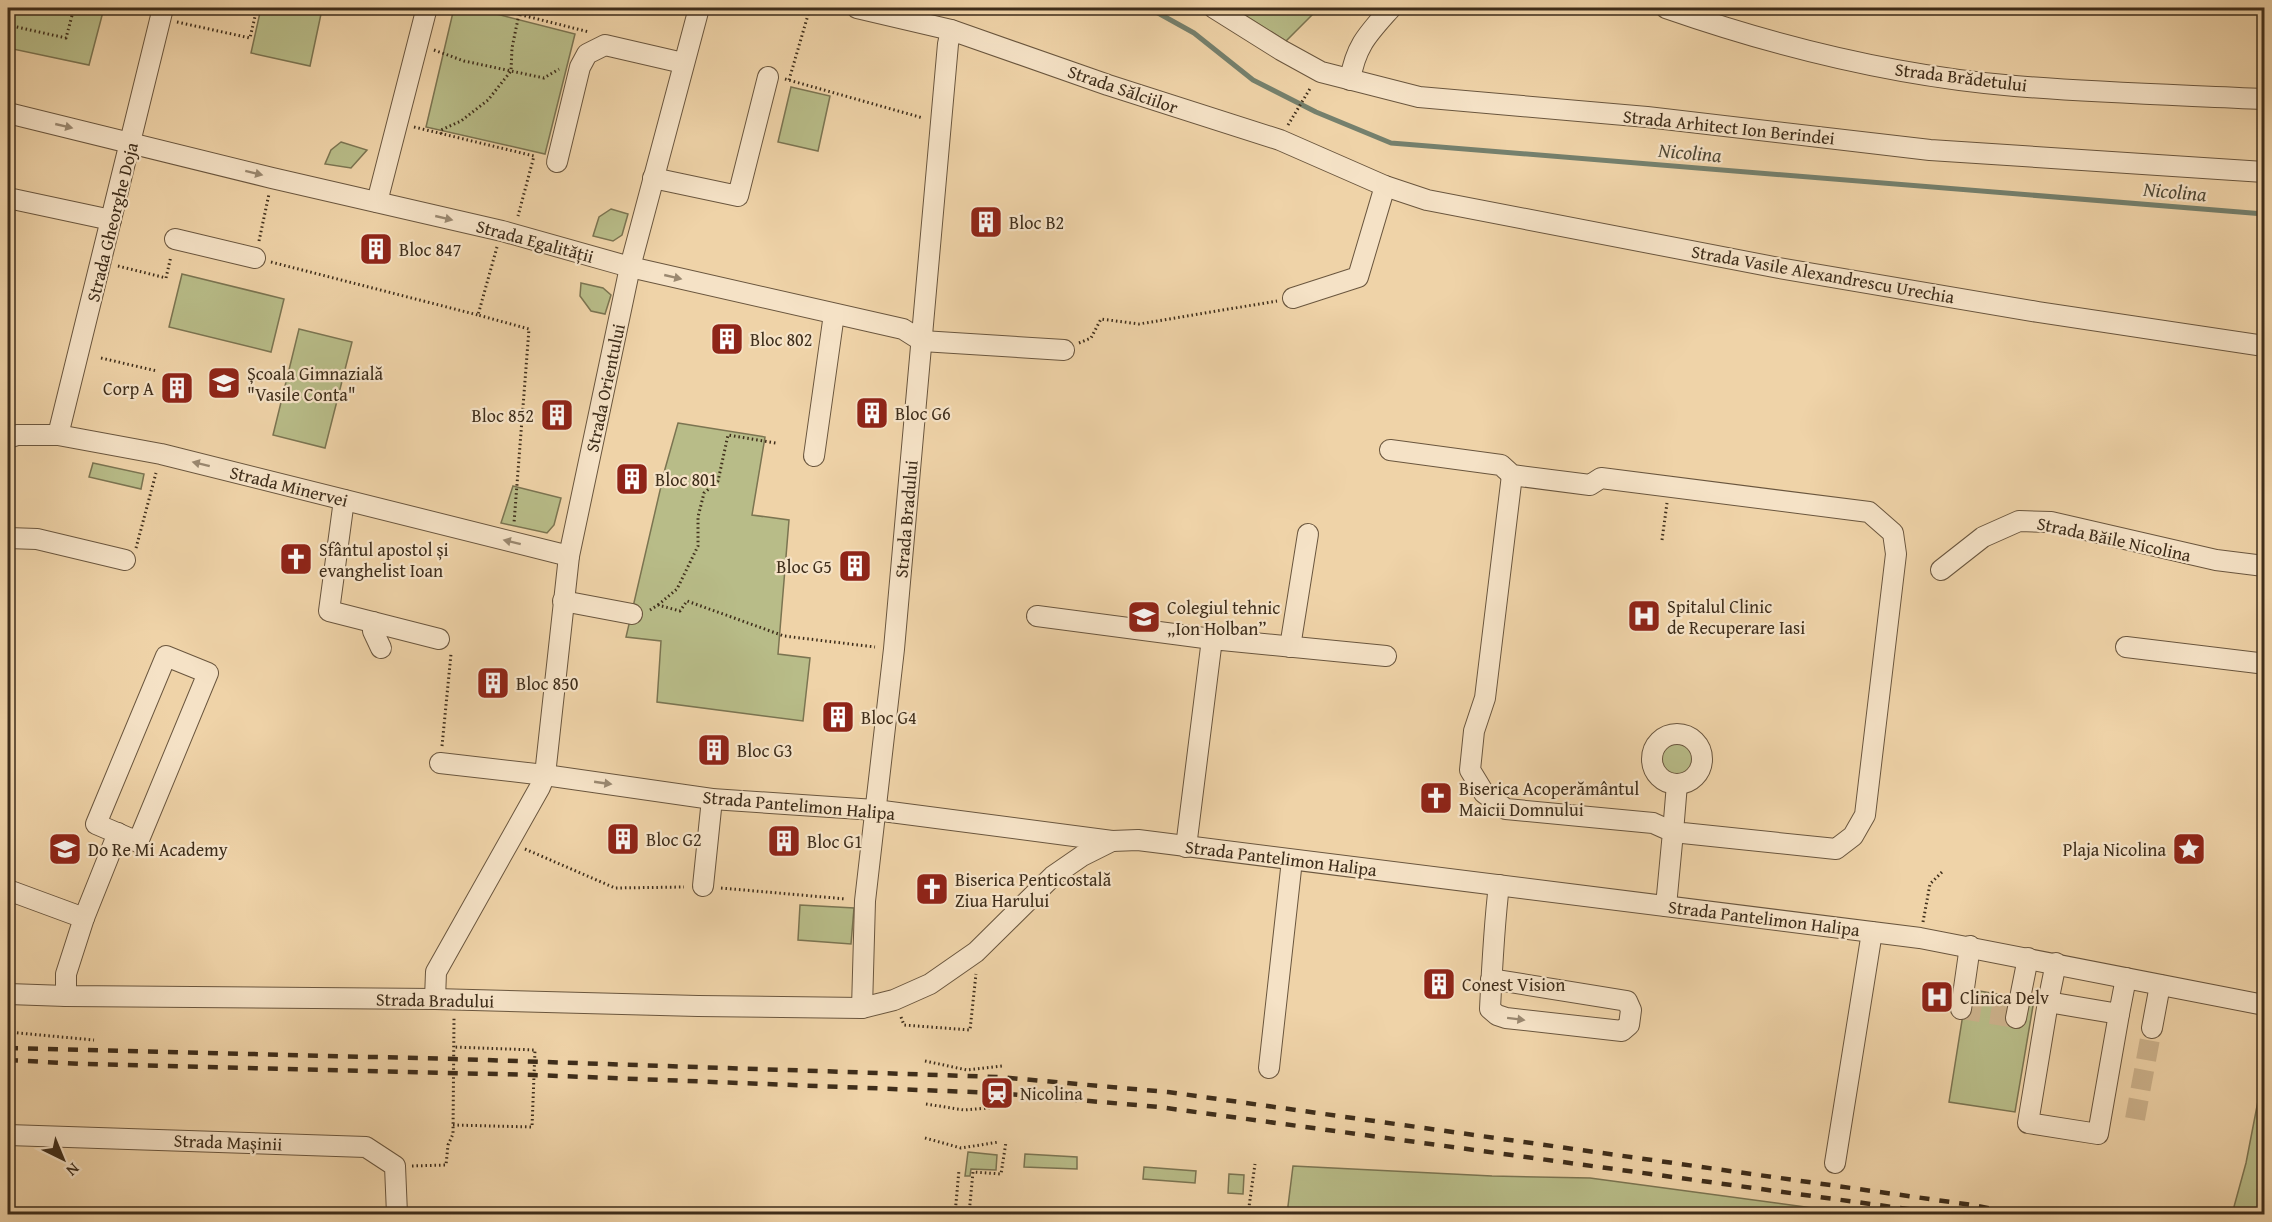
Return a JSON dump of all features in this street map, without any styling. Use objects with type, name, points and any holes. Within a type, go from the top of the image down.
[{"type":"street","points":[[377,202],[426,11],[423,8]]},
{"type":"street","name":"Strada Orientului","points":[[545,775],[569,556],[630,267],[699,8]]},
{"type":"street","name":"Strada Sălciilor","points":[[857,8],[951,30],[1108,85],[1280,140],[1385,186]]},
{"type":"street","name":"Strada Arhitect Ion Berindei","points":[[1214,8],[1321,72],[1419,97],[1647,117],[1930,150],[2265,172]]},
{"type":"street","points":[[1350,80],[1354,59],[1364,38],[1391,8]]},
{"type":"street","name":"Strada Brădetului","points":[[1666,8],[1761,39],[1871,65],[1936,76],[2014,86],[2265,99]]},
{"type":"street","name":"Strada Gheorghe Doja","points":[[58,435],[162,13]]},
{"type":"street","name":"Strada Bradului","points":[[862,1008],[865,900],[894,649],[951,30]]},
{"type":"street","points":[[556,162],[580,68],[587,54],[605,45],[683,63]]},
{"type":"street","points":[[653,178],[738,196],[768,77]]},
{"type":"street","name":"Strada Egalității","points":[[8,113],[507,233],[630,267],[903,329],[922,341],[1064,350]]},
{"type":"street","points":[[1293,298],[1358,277],[1385,186]]},
{"type":"street","name":"Strada Vasile Alexandrescu Urechia","points":[[1385,186],[1427,200],[1779,268],[2038,312],[2265,346]]},
{"type":"street","points":[[8,198],[111,220]]},
{"type":"street","points":[[175,239],[255,258]]},
{"type":"street","points":[[814,456],[834,314]]},
{"type":"street","name":"Strada Minervei","points":[[8,438],[17,435],[58,435],[161,454],[569,556]]},
{"type":"street","points":[[1390,450],[1501,465],[1512,475],[1590,485],[1600,478],[1869,512],[1893,533],[1896,554],[1865,815],[1853,836],[1836,849],[1673,832],[1653,823],[1506,809],[1484,794],[1470,770],[1474,731],[1485,698],[1512,475]]},
{"type":"street","points":[[344,500],[329,610],[439,639]]},
{"type":"street","name":"Strada Băile Nicolina","points":[[1941,570],[1983,537],[2019,521],[2051,522],[2216,560],[2265,566]]},
{"type":"street","points":[[1290,646],[1308,534]]},
{"type":"street","points":[[8,537],[37,539],[125,560]]},
{"type":"street","points":[[563,601],[632,614]]},
{"type":"street","points":[[1037,616],[1212,639],[1386,656]]},
{"type":"street","points":[[374,622],[373,631],[381,648]]},
{"type":"street","points":[[1186,847],[1212,639]]},
{"type":"street","points":[[2126,646],[2265,662]]},
{"type":"street","points":[[166,656],[208,674],[138,842],[118,833],[96,824],[166,656]]},
{"type":"street","name":"Strada Pantelimon Halipa","points":[[440,763],[545,775],[712,799],[875,810],[1112,841],[1138,840],[1920,938],[2265,1005]]},
{"type":"street","points":[[435,999],[436,972],[545,775]]},
{"type":"street","points":[[1666,906],[1677,784]]},
{"type":"street","points":[[703,886],[712,799]]},
{"type":"street","points":[[66,996],[66,974],[84,918],[118,833]]},
{"type":"street","name":"Strada Bradului","points":[[8,994],[435,999],[862,1008],[894,1000],[930,984],[976,952],[1053,876],[1082,856],[1112,841]]},
{"type":"street","points":[[1269,1068],[1292,860]]},
{"type":"street","points":[[1491,979],[1627,1001],[1631,1010],[1629,1024],[1622,1030],[1497,1015],[1490,1009],[1491,979],[1499,885]]},
{"type":"street","points":[[8,890],[84,918]]},
{"type":"street","points":[[1835,1163],[1872,932]]},
{"type":"street","points":[[1961,1009],[1970,946]]},
{"type":"street","points":[[2016,1018],[2028,958]]},
{"type":"street","points":[[2056,963],[2028,1123],[2098,1134],[2126,978]]},
{"type":"street","points":[[2152,1028],[2160,985]]},
{"type":"street","points":[[2048,1002],[2119,1014]]},
{"type":"street","name":"Strada Mașinii","points":[[8,1135],[366,1147],[395,1166]]},
{"type":"street","points":[[395,1166],[397,1215]]},
{"type":"path","points":[[8,25],[66,38],[74,8]]},
{"type":"path","points":[[162,13],[250,38],[257,8]]},
{"type":"path","points":[[494,8],[599,35],[605,45]]},
{"type":"path","points":[[789,80],[810,8]]},
{"type":"path","points":[[441,134],[441,130],[461,121],[488,100],[512,71],[512,48],[519,14]]},
{"type":"path","points":[[417,46],[443,52],[464,61],[544,78],[568,64],[580,68]]},
{"type":"path","points":[[1280,140],[1321,72]]},
{"type":"path","points":[[768,77],[789,80],[942,124]]},
{"type":"path","points":[[397,123],[534,156],[478,315]]},
{"type":"path","points":[[272,178],[255,258],[529,329],[513,542]]},
{"type":"path","points":[[102,262],[166,278],[175,239]]},
{"type":"path","points":[[1064,350],[1091,338],[1101,319],[1139,324],[1293,298]]},
{"type":"path","points":[[101,358],[158,371]]},
{"type":"path","points":[[632,614],[642,616],[676,589],[698,546],[698,517],[704,493],[718,481],[728,435],[776,443]]},
{"type":"path","points":[[125,560],[133,562],[161,454]]},
{"type":"path","points":[[1662,540],[1669,487]]},
{"type":"path","points":[[658,605],[680,611],[687,601],[784,636],[894,649]]},
{"type":"path","points":[[439,639],[452,642],[440,763]]},
{"type":"path","points":[[1920,938],[1930,884],[1942,872]]},
{"type":"path","points":[[899,1012],[904,1025],[970,1030],[977,969]]},
{"type":"path","points":[[395,1166],[446,1165],[447,1145],[453,1134],[454,1013]]},
{"type":"path","points":[[8,1032],[94,1040]]},
{"type":"path","points":[[453,1047],[535,1050],[532,1127],[453,1125]]},
{"type":"path","points":[[925,1061],[967,1070],[1002,1066]]},
{"type":"path","points":[[926,1104],[964,1110],[1000,1107]]},
{"type":"path","points":[[925,1138],[961,1148],[999,1142]]},
{"type":"path","points":[[969,1215],[973,1172],[1001,1174],[1006,1142]]},
{"type":"path","points":[[1248,1215],[1255,1164]]},
{"type":"path","points":[[955,1215],[959,1170]]},
{"type":"green space","points":[[8,8],[104,8],[89,65],[8,48]]},
{"type":"green space","points":[[261,8],[288,8],[321,14],[310,66],[251,53]]},
{"type":"green space","points":[[454,8],[473,8],[575,34],[545,154],[426,127]]},
{"type":"green space","points":[[1233,8],[1319,8],[1286,41]]},
{"type":"green space","points":[[791,87],[830,96],[818,151],[778,142]]},
{"type":"green space","points":[[341,142],[367,150],[351,168],[325,164],[331,150]]},
{"type":"green space","points":[[611,209],[628,214],[622,235],[613,241],[593,236],[599,217]]},
{"type":"green space","points":[[182,274],[284,299],[271,352],[169,327]]},
{"type":"green space","points":[[581,283],[603,288],[611,295],[605,314],[591,311],[580,296]]},
{"type":"green space","points":[[299,329],[352,342],[325,448],[273,435]]},
{"type":"green space","points":[[678,423],[765,437],[752,515],[789,520],[778,654],[810,658],[803,721],[657,702],[661,641],[626,637]]},
{"type":"green space","points":[[93,463],[144,474],[141,489],[89,477]]},
{"type":"green space","points":[[513,486],[561,498],[554,525],[547,533],[501,523]]},
{"type":"green space","points":[[1677,742],[1690,747],[1695,760],[1690,773],[1677,778],[1664,773],[1659,760],[1664,747]]},
{"type":"green space","points":[[800,905],[854,908],[851,944],[798,940]]},
{"type":"green space","points":[[1967,989],[2034,1000],[2015,1112],[1949,1102]]},
{"type":"green space","points":[[2264,1070],[2264,1214],[2232,1214],[2246,1163]]},
{"type":"green space","points":[[968,1152],[997,1155],[996,1170],[971,1169],[970,1176],[965,1176]]},
{"type":"green space","points":[[1025,1154],[1077,1157],[1077,1169],[1024,1167]]},
{"type":"green space","points":[[1293,1166],[1492,1176],[1590,1178],[1857,1214],[1287,1214]]},
{"type":"green space","points":[[1144,1167],[1196,1171],[1195,1183],[1143,1179]]},
{"type":"green space","points":[[1229,1174],[1244,1175],[1243,1194],[1228,1193]]},
{"type":"waterway","name":"Nicolina","points":[[1149,8],[1194,33],[1253,80],[1316,112],[1391,143],[2264,214]]},
{"type":"tunnel","points":[[1961,1009],[2016,1018]]},
{"type":"tunnel","points":[[2135,1119],[2152,1028]]},
{"type":"railway","points":[[8,1048],[454,1059],[998,1077],[1168,1092],[1972,1205],[2019,1214]]},
{"type":"railway","points":[[8,1060],[83,1064],[534,1075],[997,1093],[1159,1107],[1944,1214]]},
{"type":"place","name":"Bloc B2","points":[[986,222]]},
{"type":"place","name":"Bloc 847","points":[[376,249]]},
{"type":"place","name":"Bloc 802","points":[[727,339]]},
{"type":"place","name":"Școala Gimnazială \"Vasile Conta\"","points":[[224,383]]},
{"type":"place","name":"Corp A","points":[[177,388]]},
{"type":"place","name":"Bloc G6","points":[[872,413]]},
{"type":"place","name":"Bloc 852","points":[[557,415]]},
{"type":"place","name":"Bloc 801","points":[[632,479]]},
{"type":"place","name":"Sfântul apostol și evanghelist Ioan","points":[[296,559]]},
{"type":"place","name":"Bloc G5","points":[[855,566]]},
{"type":"place","name":"Spitalul Clinic de Recuperare Iasi","points":[[1644,616]]},
{"type":"place","name":"Colegiul tehnic „Ion Holban”","points":[[1144,617]]},
{"type":"place","name":"Bloc 850","points":[[493,683]]},
{"type":"place","name":"Bloc G4","points":[[838,717]]},
{"type":"place","name":"Bloc G3","points":[[714,750]]},
{"type":"place","name":"Biserica Acoperământul Maicii Domnului","points":[[1436,798]]},
{"type":"place","name":"Bloc G2","points":[[623,839]]},
{"type":"place","name":"Bloc G1","points":[[784,841]]},
{"type":"place","name":"Do Re Mi Academy","points":[[65,849]]},
{"type":"place","name":"Plaja Nicolina","points":[[2189,849]]},
{"type":"place","name":"Biserica Penticostală Ziua Harului","points":[[932,889]]},
{"type":"place","name":"Conest Vision","points":[[1439,984]]},
{"type":"place","name":"Clinica Delv","points":[[1937,997]]},
{"type":"place","name":"Nicolina","points":[[997,1093]]}]
